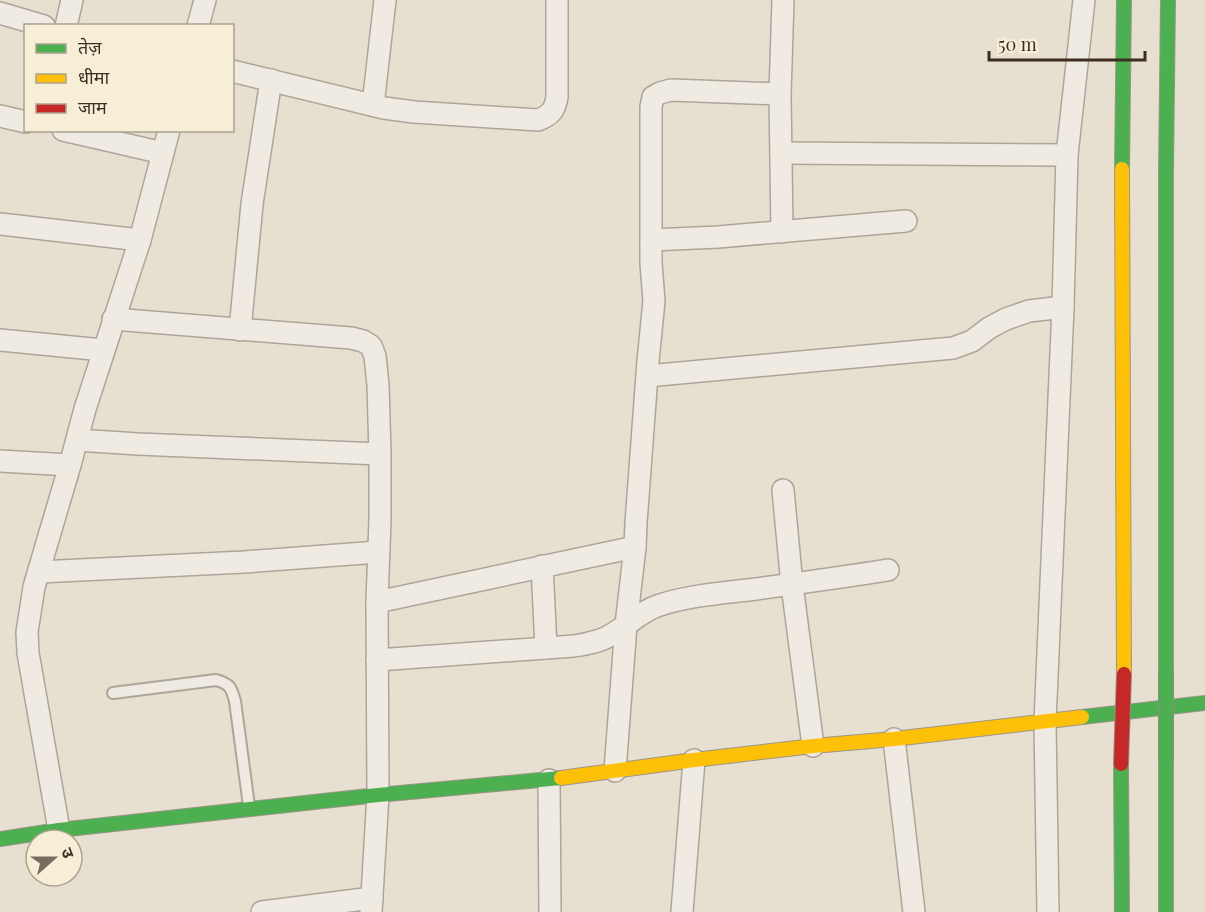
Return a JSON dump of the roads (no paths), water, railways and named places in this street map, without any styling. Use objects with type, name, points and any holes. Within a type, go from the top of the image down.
[{"type":"main road","points":[[1122,912],[1124,0]]},
{"type":"main road","points":[[1166,912],[1168,0]]},
{"type":"main road","points":[[77,828],[378,795],[549,780],[813,746],[1205,704]]},
{"type":"main road","points":[[0,839],[24,835]]},
{"type":"street","points":[[66,24],[72,0]]},
{"type":"street","points":[[199,24],[205,0]]},
{"type":"street","points":[[373,105],[385,0]]},
{"type":"street","points":[[234,71],[373,105],[414,112],[538,120],[548,116],[555,109],[557,97],[557,0]]},
{"type":"street","points":[[777,0],[783,0],[780,94],[782,232]]},
{"type":"street","points":[[1048,912],[1045,722],[1063,307],[1067,155],[1084,0]]},
{"type":"street","points":[[0,13],[38,24]]},
{"type":"street","points":[[240,330],[252,204],[272,80]]},
{"type":"street","points":[[615,771],[654,301],[651,263],[651,107],[653,97],[671,90],[780,94]]},
{"type":"street","points":[[0,116],[24,122]]},
{"type":"street","points":[[72,132],[164,153]]},
{"type":"street","points":[[59,828],[28,653],[29,615],[76,440],[140,240],[169,132]]},
{"type":"street","points":[[781,153],[1067,155]]},
{"type":"street","points":[[651,240],[718,237],[906,221]]},
{"type":"street","points":[[0,224],[140,240]]},
{"type":"street","points":[[647,376],[953,348],[972,340],[1006,318],[1029,311],[1063,307]]},
{"type":"street","points":[[113,319],[351,338],[363,341],[370,346],[375,356],[380,454],[376,660],[378,795],[371,905],[262,912]]},
{"type":"street","points":[[0,340],[103,350]]},
{"type":"street","points":[[76,440],[380,454]]},
{"type":"street","points":[[0,461],[70,465]]},
{"type":"street","points":[[783,490],[792,585],[813,746]]},
{"type":"street","points":[[377,602],[635,547]]},
{"type":"street","points":[[39,572],[244,562],[378,552]]},
{"type":"street","points":[[542,566],[546,648]]},
{"type":"street","points":[[376,660],[574,646],[608,637],[638,615],[658,605],[682,599],[888,570]]},
{"type":"street","points":[[894,739],[914,912]]},
{"type":"street","points":[[682,912],[694,760]]},
{"type":"street","points":[[549,780],[550,912]]},
{"type":"lane","points":[[113,693],[216,680],[226,682],[231,688],[235,701],[249,809]]}]
